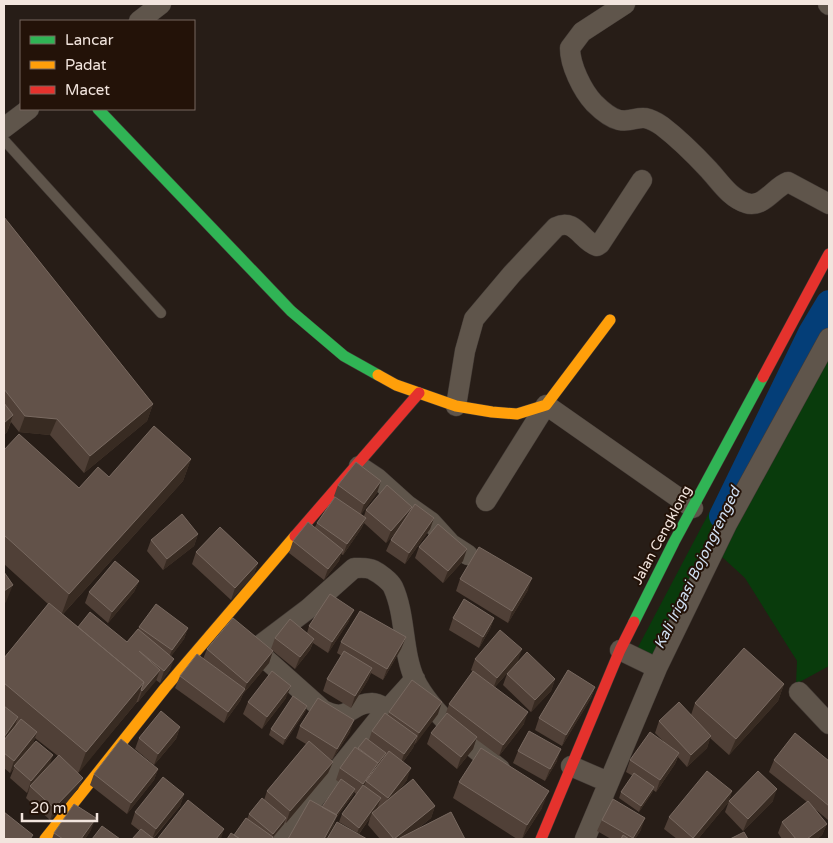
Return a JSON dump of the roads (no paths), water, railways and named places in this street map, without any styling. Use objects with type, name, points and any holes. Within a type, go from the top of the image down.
[{"type":"street","points":[[140,20],[161,4]]},
{"type":"street","points":[[625,4],[582,32],[570,48],[570,54],[577,74],[592,101],[612,118],[620,120],[642,117],[655,122],[693,153],[729,192],[745,202],[754,204],[760,202],[782,184],[788,182],[829,204]]},
{"type":"street","points":[[4,128],[28,110]]},
{"type":"street","points":[[99,110],[291,311],[344,356],[396,385],[456,406],[517,414],[546,405]]},
{"type":"street","points":[[456,406],[470,332],[474,319],[482,309],[512,274],[561,224],[570,226],[580,232],[593,245],[597,246],[600,244],[642,180]]},
{"type":"street","name":"Jalan Cengklong","points":[[541,839],[545,805],[575,768],[625,652],[693,508],[829,254]]},
{"type":"street","points":[[486,501],[546,405],[610,320]]},
{"type":"street","points":[[585,839],[606,781],[655,667],[727,524],[829,338]]},
{"type":"street","points":[[45,839],[165,688],[222,620],[419,393]]},
{"type":"street","points":[[546,405],[693,508]]},
{"type":"street","points":[[356,464],[431,522],[451,544],[468,555]]},
{"type":"street","points":[[255,649],[308,609],[354,568],[372,569],[392,585],[401,612],[403,634],[415,680],[425,696],[447,722],[481,755],[517,783]]},
{"type":"street","points":[[222,620],[323,710],[330,714],[335,716],[345,715],[356,707],[373,703],[388,709]]},
{"type":"street","points":[[625,652],[655,667]]},
{"type":"street","points":[[282,839],[388,709],[415,680]]},
{"type":"street","points":[[800,692],[829,724]]},
{"type":"street","points":[[575,768],[606,781]]},
{"type":"lane","points":[[4,140],[161,313]]},
{"type":"waterway","name":"Kali Irigasi Bojongrenged","points":[[722,516],[811,333],[829,303]]}]
